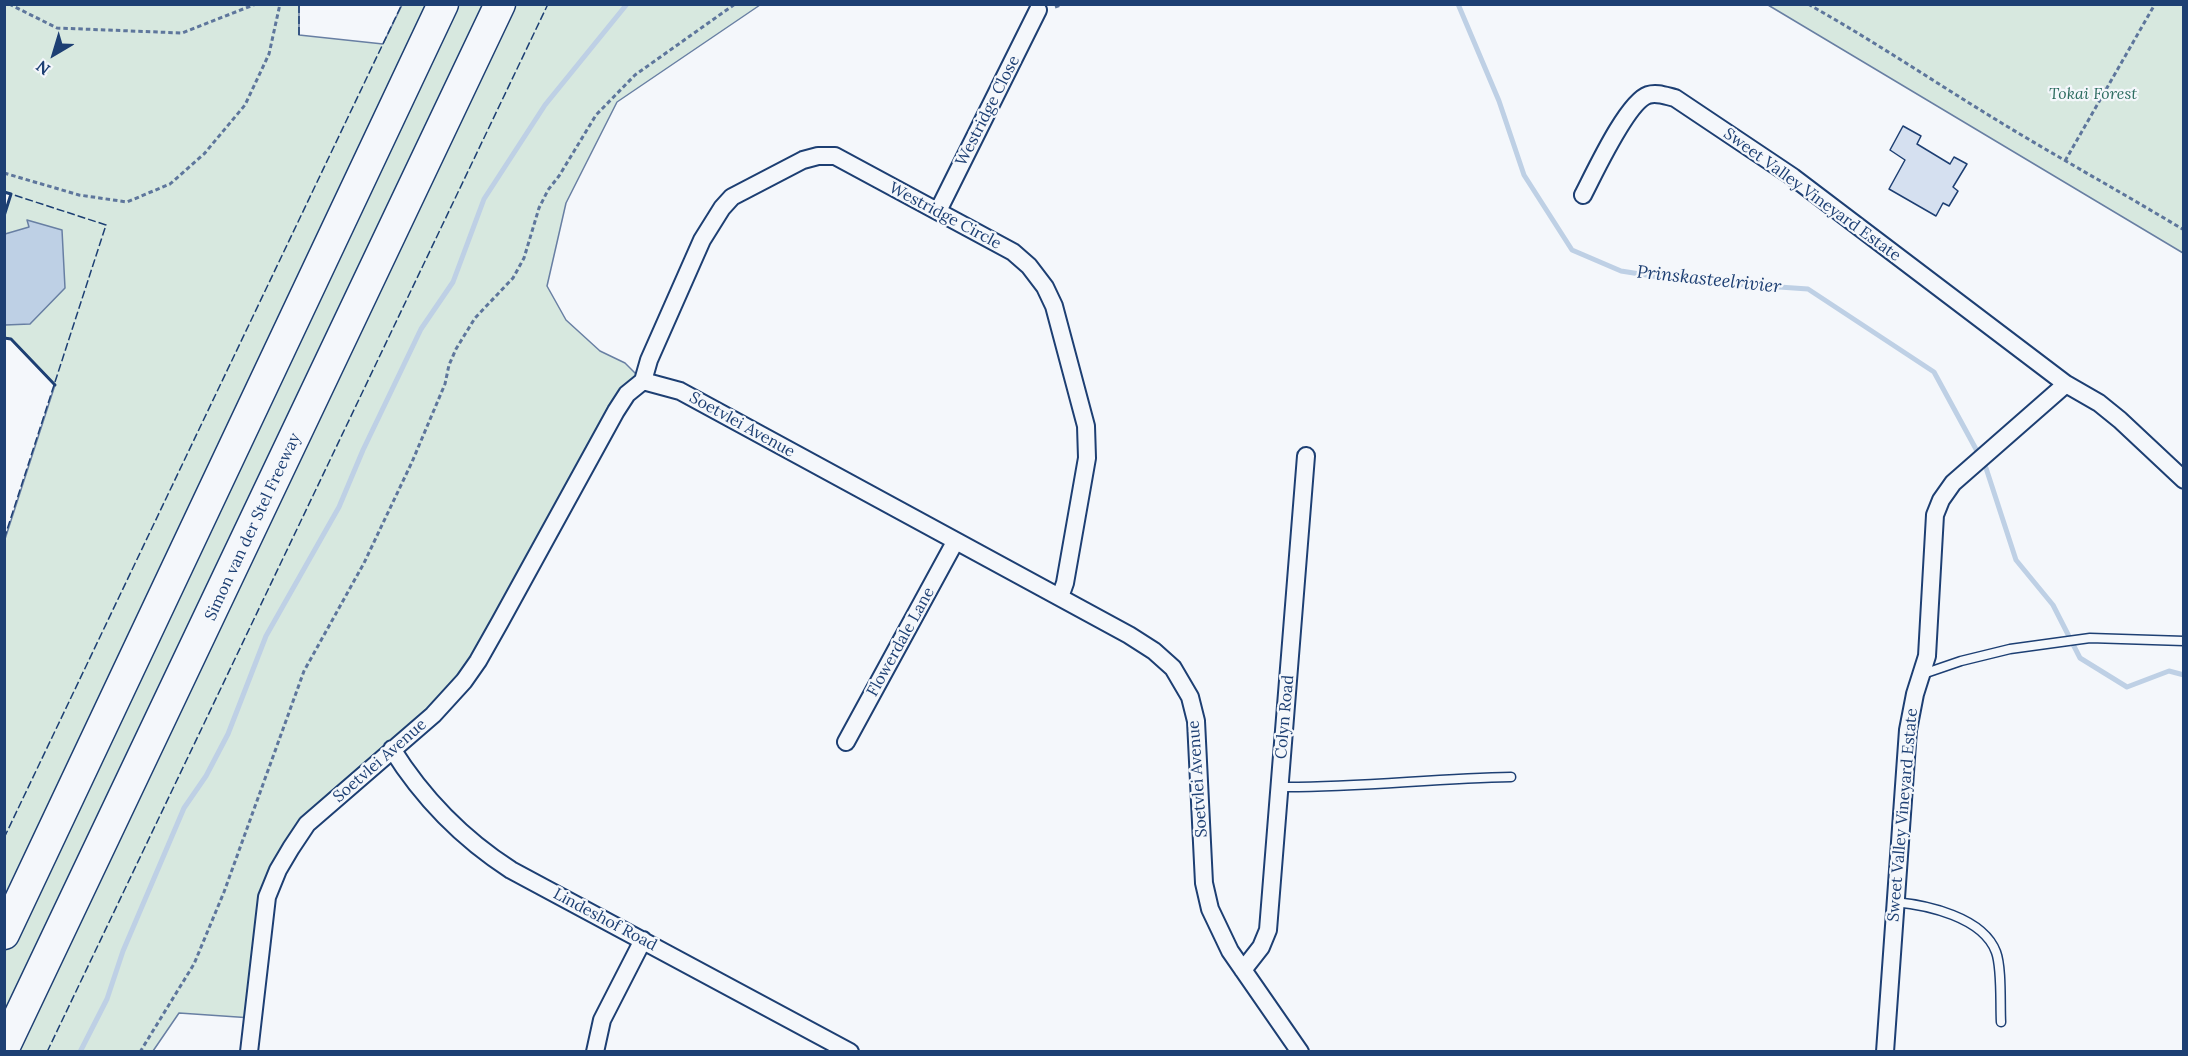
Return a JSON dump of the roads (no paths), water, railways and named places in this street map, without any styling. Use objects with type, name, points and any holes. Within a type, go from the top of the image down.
[{"type":"highway","points":[[4,933],[443,4]]},
{"type":"highway","name":"Simon van der Stel Freeway","points":[[4,1048],[500,4]]},
{"type":"street","name":"Westridge Close","points":[[938,211],[1038,10]]},
{"type":"street","name":"Sweet Valley Vineyard Estate","points":[[1583,195],[1634,105],[1650,94],[1675,98],[1793,177],[2066,384],[2099,403],[2184,480]]},
{"type":"street","name":"Westridge Circle","points":[[643,381],[649,360],[702,240],[717,215],[732,197],[803,160],[818,156],[835,156],[1013,252],[1029,266],[1045,287],[1054,306],[1086,426],[1088,444],[1065,583],[1060,597]]},
{"type":"street","name":"Soetvlei Avenue","points":[[249,1052],[263,917],[267,897],[278,870],[307,824],[448,700],[478,661],[616,411],[627,394],[643,381],[680,391],[1130,635],[1154,651],[1173,668],[1190,697],[1196,728],[1204,883],[1210,909],[1218,929],[1243,970],[1300,1052]]},
{"type":"street","name":"Sweet Valley Vineyard Estate","points":[[1885,1052],[1908,730],[1915,694],[1927,656],[1935,515],[1941,500],[1953,483],[2066,384]]},
{"type":"street","name":"Colyn Road","points":[[1243,970],[1261,947],[1268,930],[1306,456]]},
{"type":"street","name":"Flowerdale Lane","points":[[846,742],[955,542]]},
{"type":"street","name":"Lindeshof Road","points":[[392,749],[452,824],[475,846],[511,870],[850,1052]]},
{"type":"street","points":[[595,1052],[602,1020],[643,940]]},
{"type":"lane","points":[[1923,674],[1961,661],[2010,649],[2090,638],[2184,641]]},
{"type":"lane","points":[[1279,787],[1385,785],[1456,778],[1511,777]]},
{"type":"lane","points":[[1895,902],[1924,905],[1940,910],[1965,922],[1989,939],[1998,957],[2001,1022]]},
{"type":"water","points":[[27,220],[62,230],[65,288],[30,324],[5,325],[5,234],[29,227]]},
{"type":"waterway","points":[[80,1052],[107,999],[123,951],[184,808],[206,776],[228,734],[266,636],[339,507],[363,450],[421,329],[453,282],[484,199],[545,105],[627,4]]},
{"type":"waterway","name":"Prinskasteelrivier","points":[[1458,4],[1499,101],[1524,175],[1572,250],[1621,271],[1678,280],[1808,289],[1934,372],[1977,451]]},
{"type":"waterway","name":"Prinskasteelrivier","points":[[1986,468],[2016,560],[2053,605],[2080,658],[2127,687],[2169,671],[2184,675]]},
{"type":"park label","name":"Tokai Forest","points":[[2093,94]]}]
